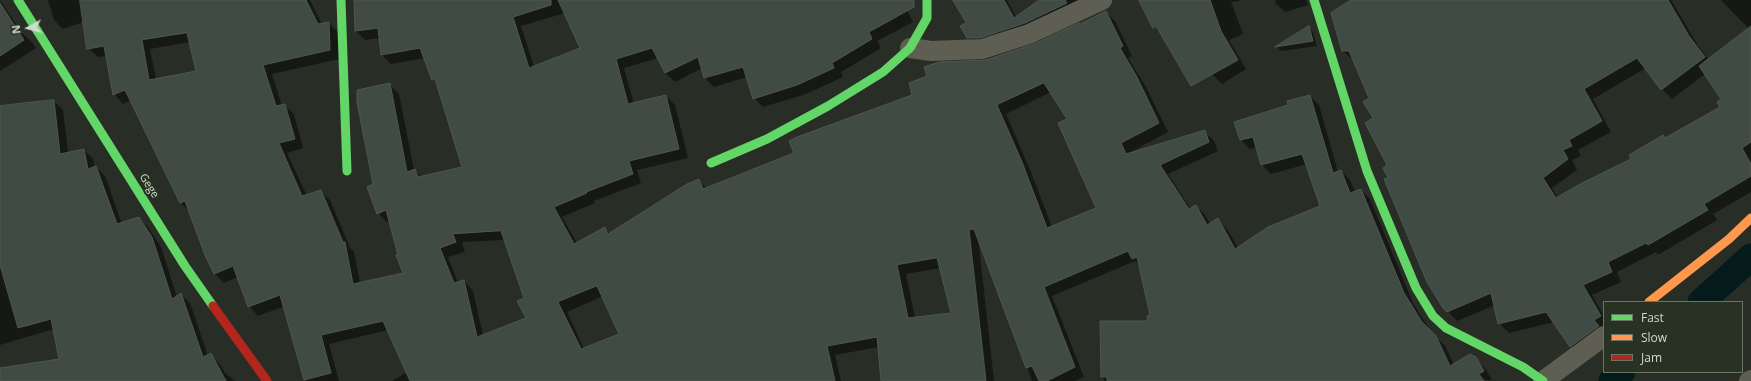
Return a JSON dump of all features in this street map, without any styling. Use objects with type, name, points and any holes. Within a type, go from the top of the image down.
[{"type":"street","name":"Gege","points":[[18,0],[185,266],[267,381]]},
{"type":"street","points":[[341,0],[347,172]]},
{"type":"street","points":[[711,163],[767,139],[828,106],[883,72],[910,48],[927,18],[927,0]]},
{"type":"street","points":[[910,48],[931,51],[982,49],[1030,34],[1102,0]]},
{"type":"street","points":[[1314,0],[1367,171],[1416,288],[1433,316],[1446,328],[1523,367],[1543,381],[1603,337]]},
{"type":"street","points":[[1650,301],[1729,239],[1751,218]]},
{"type":"building","points":[[80,0],[306,0],[318,24],[329,22],[330,50],[263,65],[276,106],[285,104],[295,139],[279,143],[302,196],[321,190],[343,242],[345,242],[353,284],[403,273],[396,255],[398,255],[386,210],[377,214],[367,187],[373,184],[357,102],[357,90],[390,83],[407,172],[415,169],[418,177],[462,167],[435,79],[432,80],[420,48],[381,55],[378,28],[355,31],[354,0],[551,0],[551,5],[513,17],[529,68],[580,48],[558,0],[914,0],[914,7],[869,32],[872,39],[832,63],[834,68],[797,85],[753,99],[743,67],[704,78],[698,57],[665,73],[652,48],[616,59],[628,104],[666,95],[679,149],[629,161],[633,174],[586,192],[587,193],[554,207],[574,244],[605,227],[608,234],[687,184],[699,179],[703,189],[794,153],[789,141],[797,137],[912,95],[909,83],[927,76],[924,67],[939,62],[986,60],[1034,44],[1106,11],[1123,46],[1120,48],[1137,77],[1159,123],[1121,143],[1126,154],[1205,130],[1209,142],[1160,165],[1189,209],[1196,205],[1207,225],[1218,218],[1235,249],[1268,227],[1320,206],[1302,154],[1261,165],[1253,137],[1240,140],[1234,122],[1288,105],[1287,101],[1310,95],[1333,173],[1341,170],[1350,193],[1361,189],[1404,293],[1422,322],[1436,336],[1450,366],[1470,354],[1476,357],[1484,371],[1479,374],[1484,381],[1107,381],[1107,377],[1101,377],[1100,321],[1148,321],[1147,316],[1150,315],[1137,257],[1132,259],[1128,251],[1044,287],[1075,367],[1047,381],[1039,381],[1032,366],[1026,368],[974,229],[969,230],[986,381],[881,381],[877,337],[827,346],[835,381],[410,381],[383,321],[321,335],[331,373],[304,380],[280,295],[248,307],[233,266],[214,274],[205,255],[185,201],[180,203],[125,90],[113,95],[104,46],[87,49]],"holes":[[[187,33],[196,71],[149,80],[142,40]],[[1044,83],[1067,119],[1058,123],[1096,208],[1047,228],[1022,162],[997,105]],[[501,231],[524,298],[517,301],[526,318],[477,337],[464,280],[454,283],[440,248],[456,242],[453,234]],[[937,258],[951,313],[908,318],[897,265]],[[597,286],[619,334],[581,349],[558,302]]]},
{"type":"building","points":[[953,0],[1004,0],[1014,18],[1039,0],[1065,0],[1067,3],[1025,23],[980,38],[967,38],[960,26],[966,23]]},
{"type":"building","points":[[1139,0],[1210,0],[1221,31],[1238,60],[1191,86],[1156,26],[1153,28]]},
{"type":"building","points":[[1351,0],[1668,0],[1689,36],[1705,57],[1661,90],[1637,58],[1584,89],[1602,121],[1569,140],[1572,146],[1563,150],[1568,159],[1543,178],[1556,198],[1580,184],[1631,159],[1629,155],[1663,135],[1665,138],[1720,107],[1717,102],[1721,99],[1699,66],[1751,26],[1751,142],[1742,148],[1751,164],[1751,176],[1704,204],[1708,210],[1648,245],[1646,243],[1608,262],[1612,272],[1583,285],[1601,316],[1594,320],[1599,326],[1570,347],[1546,312],[1498,324],[1491,293],[1447,312],[1427,282],[1384,179],[1388,178],[1383,168],[1387,165],[1365,123],[1373,118],[1363,102],[1369,98],[1349,51],[1342,51],[1331,13]]},
{"type":"building","points":[[0,3],[24,40],[0,56]]},
{"type":"building","points":[[1309,26],[1313,41],[1275,47]]},
{"type":"building","points":[[54,100],[60,154],[84,149],[88,169],[96,166],[117,224],[139,217],[152,237],[172,299],[181,293],[203,357],[211,353],[226,381],[0,381],[0,368],[59,359],[51,319],[18,328],[0,265],[0,106]]},
{"type":"waterway","points":[[1702,301],[1751,257]]},
{"type":"waterway","points":[[1612,381],[1621,373]]},
{"type":"traffic: fast","points":[[18,0],[185,266],[213,306]]},
{"type":"traffic: fast","points":[[341,0],[347,171]]},
{"type":"traffic: fast","points":[[711,163],[767,139],[828,106],[883,72],[910,48],[927,18],[927,0]]},
{"type":"traffic: fast","points":[[1314,0],[1367,171],[1416,288],[1433,316],[1446,328],[1523,367],[1543,381]]},
{"type":"traffic: slow","points":[[1650,301],[1729,239],[1751,218]]},
{"type":"traffic: jam","points":[[213,306],[267,381]]}]
